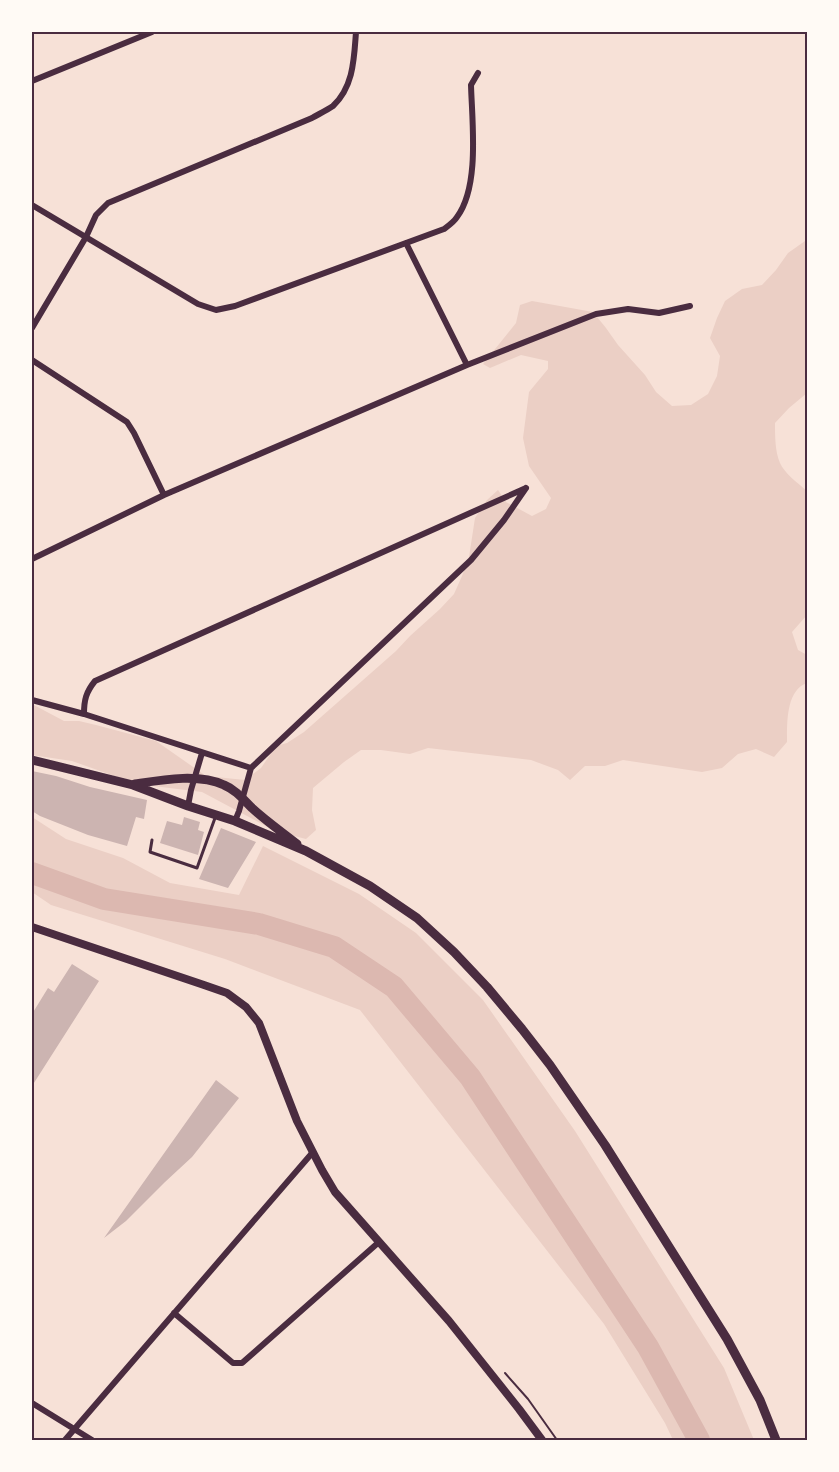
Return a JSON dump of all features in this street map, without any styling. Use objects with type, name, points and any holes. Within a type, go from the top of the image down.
[{"type":"main road","points":[[32,760],[133,785],[235,821],[306,851],[370,886],[417,918],[460,959],[522,1029],[550,1065],[605,1145],[727,1339],[760,1400],[776,1440]]},
{"type":"main road","points":[[133,785],[194,779],[224,785],[243,797],[252,808],[306,851]]},
{"type":"street","points":[[32,81],[152,32]]},
{"type":"street","points":[[32,328],[86,237],[96,215],[108,203],[312,118],[332,106],[348,86],[354,65],[356,32]]},
{"type":"street","points":[[32,205],[198,304],[216,310],[235,306],[444,229],[457,218],[466,200],[472,172],[471,85],[478,73]]},
{"type":"street","points":[[406,243],[467,365]]},
{"type":"street","points":[[32,559],[164,495],[467,365],[596,314],[628,309],[659,313],[690,306]]},
{"type":"street","points":[[32,360],[127,422],[164,495]]},
{"type":"street","points":[[84,714],[87,691],[95,681],[526,488],[504,520],[471,560],[251,768],[235,821]]},
{"type":"street","points":[[32,700],[84,714],[251,768]]},
{"type":"street","points":[[188,806],[202,753]]},
{"type":"street","points":[[32,927],[227,993],[246,1007],[259,1023],[297,1120],[335,1192],[449,1321],[542,1440]]},
{"type":"street","points":[[65,1440],[313,1152]]},
{"type":"street","points":[[174,1313],[233,1363],[242,1363],[379,1242]]},
{"type":"street","points":[[32,1403],[92,1440]]},
{"type":"lane","points":[[152,840],[150,852],[197,868],[216,815]]},
{"type":"shaded area","points":[[805,241],[807,243],[807,393],[775,423],[775,428],[776,449],[782,467],[807,491],[807,615],[792,632],[798,650],[807,655],[807,683],[795,692],[791,700],[787,742],[774,757],[756,749],[738,754],[722,768],[702,772],[623,760],[605,766],[585,766],[570,780],[558,770],[531,760],[428,748],[410,754],[361,750],[313,788],[312,810],[316,830],[306,839],[275,831],[202,792],[137,784],[72,761],[32,755],[32,704],[64,721],[79,721],[156,741],[206,776],[245,780],[261,768],[276,746],[287,743],[304,732],[396,651],[454,594],[469,557],[475,518],[487,500],[498,490],[506,502],[532,516],[546,509],[551,498],[529,466],[523,438],[529,392],[548,369],[548,361],[521,355],[490,368],[483,364],[516,323],[520,305],[532,301],[593,312],[645,375],[656,392],[672,406],[691,405],[708,394],[717,376],[720,356],[710,338],[725,301],[742,289],[762,285],[788,253]]},
{"type":"shaded area","points":[[32,817],[66,839],[123,858],[170,883],[239,895],[263,846],[359,894],[416,933],[483,1000],[575,1131],[724,1368],[754,1440],[673,1440],[665,1423],[604,1324],[360,1010],[225,959],[51,905],[32,892]]},
{"type":"building","points":[[32,771],[147,800],[144,819],[136,817],[127,846],[88,835],[40,816],[32,811]]},
{"type":"building","points":[[184,817],[200,822],[198,830],[204,832],[198,855],[160,843],[167,821],[182,825]]},
{"type":"building","points":[[221,828],[256,842],[228,888],[199,879]]},
{"type":"building","points":[[72,964],[99,981],[32,1086],[32,1047],[34,1043],[32,1042],[32,1014],[48,988],[54,992]]},
{"type":"building","points":[[216,1080],[239,1098],[192,1157],[126,1221],[104,1238]]},
{"type":"waterway","points":[[32,873],[104,899],[259,924],[334,947],[394,987],[470,1077],[648,1347],[699,1440]]}]
